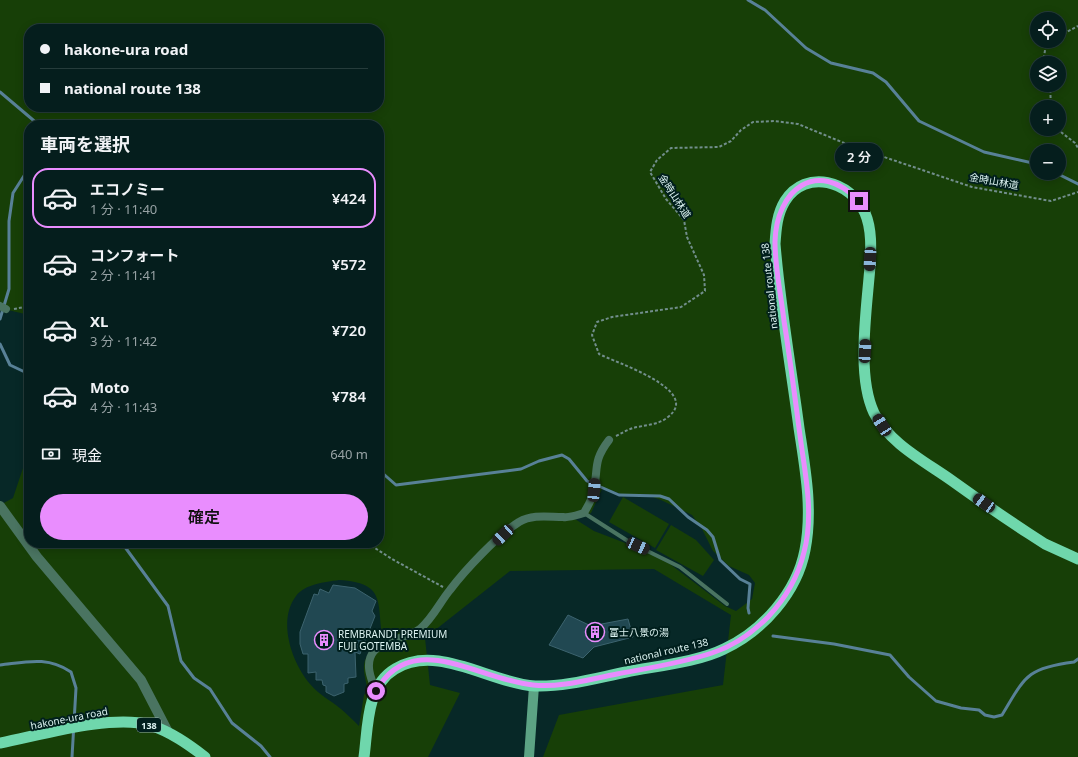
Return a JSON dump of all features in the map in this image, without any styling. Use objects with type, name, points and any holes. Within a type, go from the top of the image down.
[{"type":"highway","name":"national route 138","points":[[534,686],[574,683],[702,656],[723,650],[742,639],[760,625],[776,609],[788,591],[799,571],[805,551],[808,506],[807,482],[777,268],[776,226],[785,200],[794,190],[805,184],[816,181],[828,182],[850,192],[859,201],[869,225],[870,259],[865,371],[869,400],[882,425],[907,449],[1028,533],[1062,553],[1078,559]]},
{"type":"highway","points":[[364,757],[368,722],[376,691],[383,679],[393,670],[407,663],[421,660],[437,660],[510,682],[534,686]]},
{"type":"highway","name":"hakone-ura road","points":[[0,743],[84,726],[113,722],[131,722],[149,725],[168,732],[205,757]]},
{"type":"main road","points":[[529,757],[534,686]]},
{"type":"street","points":[[376,691],[370,676],[369,666],[374,652],[387,643],[420,629],[432,616],[449,590],[491,546],[519,522],[534,516],[564,517],[584,513],[594,490],[597,460],[609,440]]},
{"type":"street","points":[[0,506],[24,539]]},
{"type":"street","points":[[30,548],[141,680],[168,732]]},
{"type":"lane","points":[[584,513],[631,543],[680,567],[727,604]]},
{"type":"path","points":[[1066,32],[1078,26]]},
{"type":"path","name":"金時山林道","points":[[609,440],[631,429],[667,418],[675,411],[677,403],[672,394],[653,378],[599,354],[592,334],[597,322],[612,317],[681,307],[705,291],[704,275],[687,238],[684,220],[666,199],[650,172],[657,160],[670,148],[719,147],[731,142],[741,130],[753,122],[774,121],[798,124],[849,145],[972,187],[1051,201],[1078,192]]},
{"type":"path","points":[[1066,136],[1075,143],[1078,148]]},
{"type":"path","points":[[3,307],[24,306]]},
{"type":"path","points":[[375,548],[449,590]]},
{"type":"green space","points":[[0,0],[1078,0],[1078,757],[543,757],[559,715],[723,685],[731,615],[654,569],[510,571],[425,638],[430,685],[460,693],[428,757],[0,757],[0,505],[13,498],[24,465],[24,548],[384,548],[384,120],[24,120],[24,314],[0,308]],"holes":[[[603,487],[624,495],[645,494],[692,515],[702,529],[713,551],[729,566],[749,575],[755,583],[752,599],[736,611],[725,606],[670,564],[633,546],[594,531],[575,519],[591,513]],[[339,580],[355,582],[366,586],[373,591],[377,598],[383,640],[370,652],[365,662],[364,673],[368,690],[364,695],[359,726],[337,706],[313,688],[303,675],[293,654],[287,629],[290,606],[300,592],[316,584]]]},
{"type":"green space","points":[[623,497],[669,524],[655,548],[609,522]]},
{"type":"green space","points":[[671,525],[696,540],[714,560],[703,576],[656,550]]},
{"type":"building","name":"REMBRANDT PREMIUM FUJI GOTEMBA","points":[[333,585],[355,588],[376,601],[372,611],[375,616],[360,654],[355,652],[356,677],[348,678],[348,683],[344,684],[344,692],[334,696],[326,692],[326,686],[323,685],[322,680],[316,680],[316,672],[308,673],[308,654],[303,654],[300,644],[300,632],[314,594],[318,595],[320,589],[329,593]]},
{"type":"building","name":"富士八景の湯","points":[[568,615],[591,626],[628,619],[633,637],[594,647],[583,658],[549,645]]},
{"type":"waterway","points":[[748,0],[765,10],[806,48],[831,63],[873,73],[886,82],[919,121],[984,152],[1030,162]]},
{"type":"waterway","points":[[0,92],[33,120]]},
{"type":"waterway","points":[[0,319],[9,289],[9,221],[13,193],[24,176]]},
{"type":"waterway","points":[[1066,178],[1078,184]]},
{"type":"waterway","points":[[0,344],[10,365],[24,372]]},
{"type":"waterway","points":[[384,474],[396,485],[521,469],[539,461],[562,455],[569,459],[587,481],[619,495],[660,496],[669,499],[688,517],[707,530],[713,537],[720,560],[740,579],[750,584],[749,613]]},
{"type":"waterway","points":[[126,548],[168,606],[181,661],[194,678],[210,689],[232,723],[261,746],[270,757]]},
{"type":"waterway","points":[[773,636],[834,644],[890,655],[909,677],[936,701],[961,708],[979,710],[985,715],[994,717],[1002,715],[1022,683],[1036,671],[1058,664],[1074,662],[1078,659]]},
{"type":"waterway","points":[[0,665],[37,661],[54,664],[71,672],[76,688],[72,757]]},
{"type":"place","name":"富士八景の湯","points":[[595,632]]},
{"type":"place","name":"REMBRANDT PREMIUM FUJI GOTEMBA","points":[[324,640]]},
{"type":"route","points":[[376,691],[383,679],[393,670],[407,663],[421,660],[437,660],[510,682],[534,686],[574,683],[702,656],[723,650],[742,639],[760,625],[776,609],[799,571],[805,551],[808,529],[807,482],[777,268],[775,244],[776,226],[779,213],[785,200],[794,190],[805,184],[816,181],[828,182],[840,186],[850,192],[859,201]]}]
